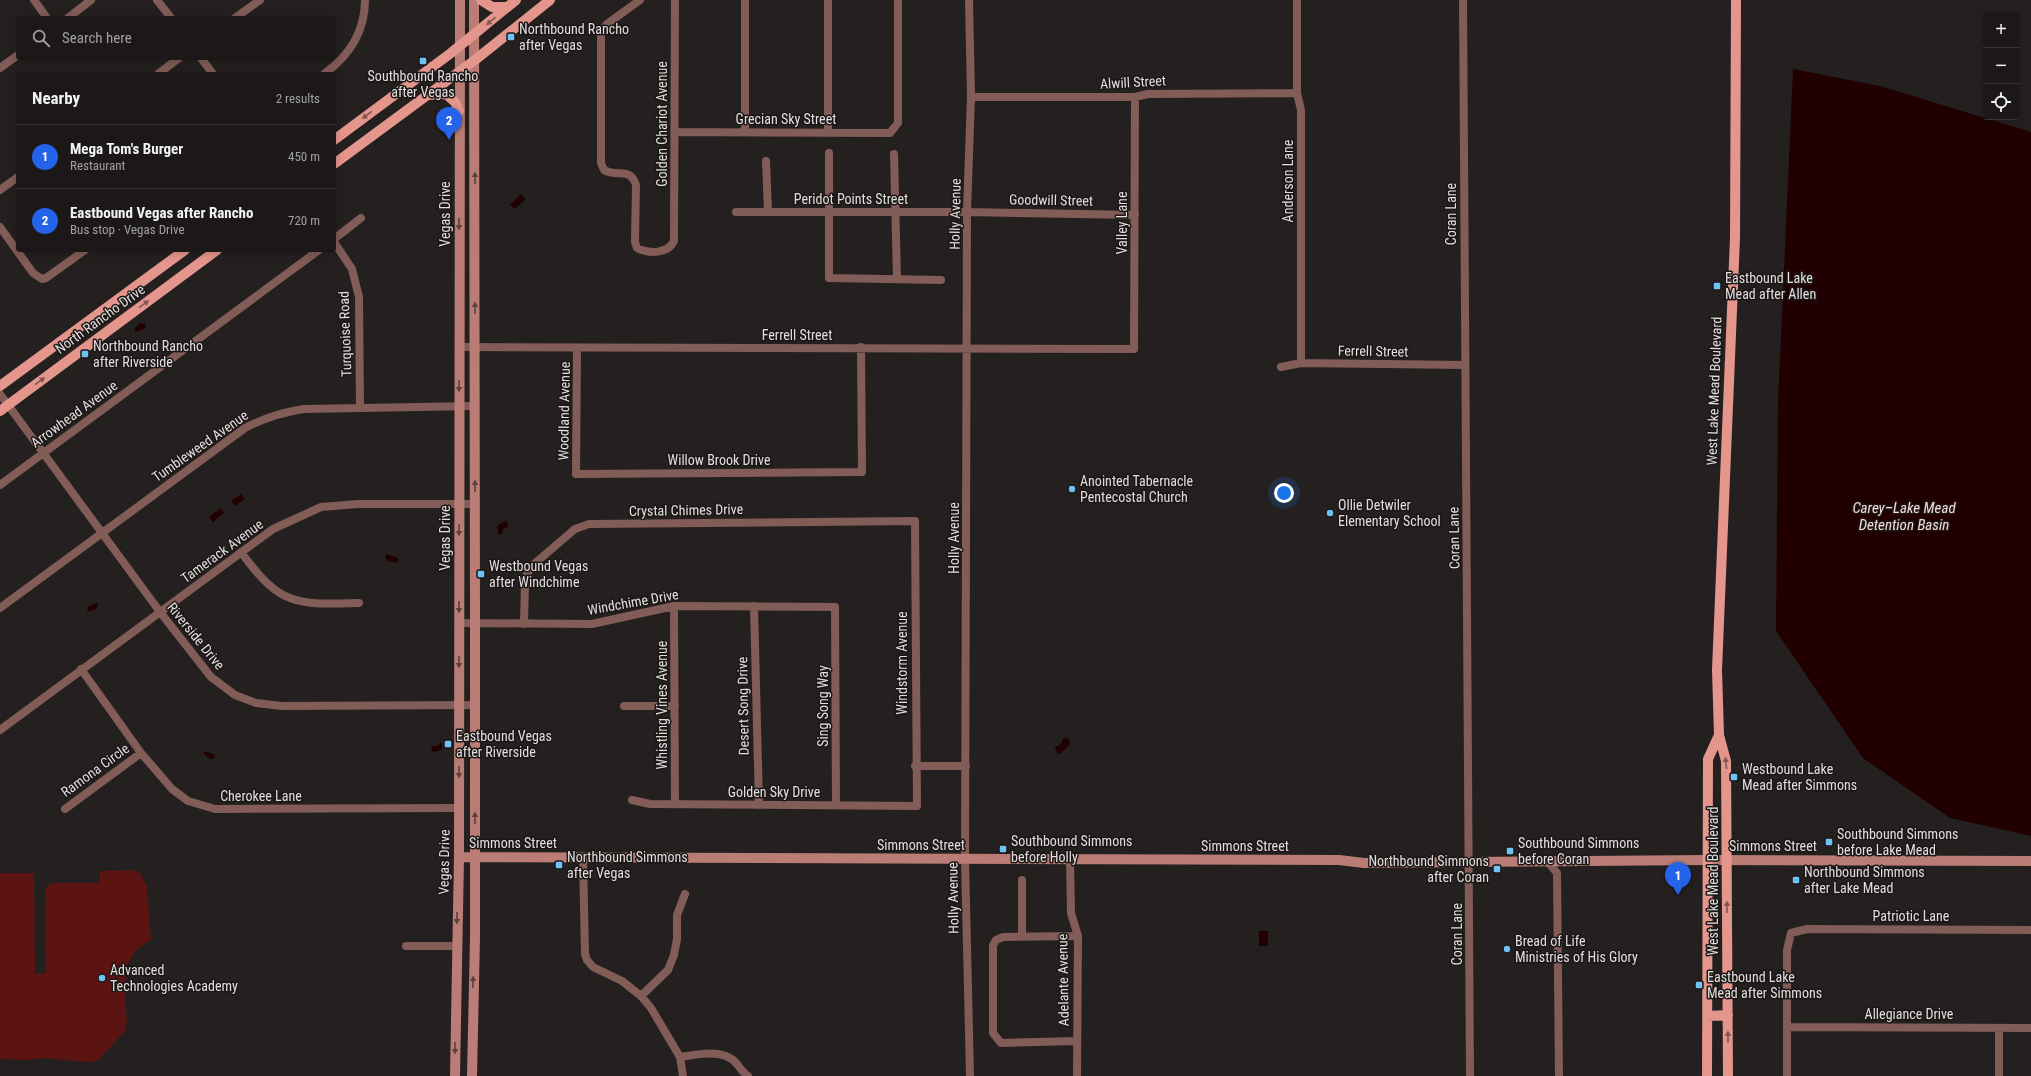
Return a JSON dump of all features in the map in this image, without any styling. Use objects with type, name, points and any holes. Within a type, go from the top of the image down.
[{"type":"main road","name":"Vegas Drive","points":[[455,1076],[456,946],[459,857],[460,0]]},
{"type":"main road","points":[[472,1076],[475,857],[474,0]]},
{"type":"main road","points":[[481,0],[492,7],[507,7]]},
{"type":"main road","points":[[336,139],[460,46],[516,0]]},
{"type":"main road","points":[[336,163],[475,60],[550,0]]},
{"type":"main road","name":"West Lake Mead Boulevard","points":[[1728,1076],[1726,761],[1719,735],[1719,612],[1735,238],[1736,0]]},
{"type":"main road","points":[[427,95],[446,94],[455,102],[459,111]]},
{"type":"main road","name":"North Rancho Drive","points":[[0,386],[182,252]]},
{"type":"main road","name":"North Rancho Drive","points":[[0,411],[214,252]]},
{"type":"main road","name":"West Lake Mead Boulevard","points":[[1707,1076],[1708,759],[1719,735]]},
{"type":"main road","name":"Simmons Street","points":[[459,857],[1332,860],[1364,863],[1708,860],[2031,861]]},
{"type":"main road","points":[[1707,1016],[1728,1015]]},
{"type":"street","points":[[34,0],[46,16]]},
{"type":"street","points":[[71,16],[92,0]]},
{"type":"street","points":[[157,0],[169,16]]},
{"type":"street","points":[[238,16],[260,0]]},
{"type":"street","points":[[327,72],[339,63],[355,40],[363,19],[365,0]]},
{"type":"street","name":"Golden Chariot Avenue","points":[[640,0],[603,28],[601,35],[601,163],[604,170],[610,174],[627,174],[634,178],[636,185],[635,242],[637,248],[643,251],[666,251],[671,247],[674,241],[675,0]]},
{"type":"street","points":[[745,0],[745,132]]},
{"type":"street","points":[[828,0],[828,132]]},
{"type":"street","name":"Grecian Sky Street","points":[[675,132],[890,133],[898,123],[898,0]]},
{"type":"street","name":"Holly Avenue","points":[[969,0],[971,96],[967,212],[968,348],[965,859],[970,1076]]},
{"type":"street","name":"Anderson Lane","points":[[1297,0],[1297,93],[1301,110],[1302,363]]},
{"type":"street","name":"Coran Lane","points":[[1462,0],[1470,1076]]},
{"type":"street","points":[[0,68],[16,56]]},
{"type":"street","points":[[161,72],[176,60]]},
{"type":"street","points":[[202,60],[212,72]]},
{"type":"street","name":"Alwill Street","points":[[971,96],[1135,98],[1148,94],[1297,93]]},
{"type":"street","name":"Valley Lane","points":[[1134,349],[1135,98]]},
{"type":"street","points":[[829,153],[829,278],[941,280]]},
{"type":"street","points":[[894,154],[897,279]]},
{"type":"street","points":[[766,161],[768,212]]},
{"type":"street","points":[[0,190],[16,178]]},
{"type":"street","name":"Peridot Points Street","points":[[736,212],[967,212]]},
{"type":"street","name":"Goodwill Street","points":[[967,212],[1135,215]]},
{"type":"street","points":[[336,237],[361,218]]},
{"type":"street","points":[[0,227],[16,249]]},
{"type":"street","name":"Turquoise Road","points":[[336,245],[352,269],[359,297],[360,407]]},
{"type":"street","points":[[18,252],[33,273],[42,279],[46,278],[82,252]]},
{"type":"street","name":"Arrowhead Avenue","points":[[0,485],[316,252]]},
{"type":"street","name":"Ferrell Street","points":[[459,347],[1134,349]]},
{"type":"street","name":"Woodland Avenue","points":[[576,474],[577,348]]},
{"type":"street","name":"Willow Brook Drive","points":[[576,474],[862,472],[861,348]]},
{"type":"street","name":"Ferrell Street","points":[[1281,367],[1302,363],[1465,365]]},
{"type":"street","name":"Riverside Drive","points":[[0,394],[160,612],[211,677],[236,695],[256,703],[282,706],[475,705]]},
{"type":"street","name":"Tumbleweed Avenue","points":[[0,608],[245,428],[261,420],[285,412],[304,409],[475,406]]},
{"type":"street","name":"Tamerack Avenue","points":[[0,730],[81,668],[273,529],[321,507],[358,504],[475,504]]},
{"type":"street","name":"Crystal Chimes Drive","points":[[524,624],[525,582],[530,567],[575,529],[581,526],[589,524],[915,521]]},
{"type":"street","name":"Windstorm Avenue","points":[[915,521],[915,766],[917,806]]},
{"type":"street","points":[[241,552],[257,574],[271,588],[290,599],[317,604],[359,603]]},
{"type":"street","name":"Windchime Drive","points":[[459,623],[592,624],[674,606],[835,607]]},
{"type":"street","name":"Whistling Vines Avenue","points":[[674,606],[676,804]]},
{"type":"street","name":"Desert Song Drive","points":[[754,606],[759,805]]},
{"type":"street","name":"Sing Song Way","points":[[835,607],[836,805]]},
{"type":"street","name":"Cherokee Lane","points":[[81,668],[141,752],[172,789],[188,801],[215,809],[459,808]]},
{"type":"street","points":[[624,706],[675,706]]},
{"type":"street","name":"Ramona Circle","points":[[65,809],[141,752]]},
{"type":"street","points":[[915,766],[966,766]]},
{"type":"street","name":"Golden Sky Drive","points":[[632,800],[650,804],[917,806]]},
{"type":"street","points":[[583,857],[585,954],[587,960],[593,967],[622,981],[641,996],[651,1008],[680,1057],[683,1076]]},
{"type":"street","name":"Adelante Avenue","points":[[1070,859],[1071,913],[1078,936],[1077,1076]]},
{"type":"street","points":[[1547,861],[1557,875],[1559,1076]]},
{"type":"street","points":[[1022,880],[1022,936]]},
{"type":"street","points":[[641,996],[668,970],[674,955],[677,939],[677,915],[685,894]]},
{"type":"street","name":"Patriotic Lane","points":[[1787,1027],[1787,950],[1791,933],[1807,929],[2031,930]]},
{"type":"street","points":[[1077,1041],[1001,1043],[997,1040],[993,1033],[993,945],[996,940],[1003,937],[1078,936]]},
{"type":"street","points":[[406,946],[456,946]]},
{"type":"street","points":[[1787,1027],[1787,1076]]},
{"type":"street","name":"Allegiance Drive","points":[[1787,1027],[2031,1028]]},
{"type":"street","points":[[1999,1028],[1999,1076]]},
{"type":"street","points":[[680,1057],[712,1054],[731,1058],[742,1073],[748,1076]]},
{"type":"shaded area","points":[[133,870],[139,872],[147,886],[151,940],[139,948],[131,957],[127,967],[125,979],[126,1030],[96,1062],[45,1058],[26,1060],[0,1059],[0,873],[34,873],[35,974],[46,973],[46,888],[51,883],[100,883],[100,871]]},
{"type":"water","name":"Carey–Lake Mead Detention Basin","points":[[1793,69],[1880,86],[1983,117],[1983,120],[1992,120],[2031,132],[2031,836],[1950,818],[1863,758],[1776,631],[1778,402]]},
{"type":"water","points":[[521,194],[526,199],[515,209],[510,205]]},
{"type":"water","points":[[140,323],[146,324],[145,328],[136,332],[134,329]]},
{"type":"water","points":[[241,494],[245,499],[235,506],[231,501]]},
{"type":"water","points":[[221,508],[224,513],[213,522],[209,517]]},
{"type":"water","points":[[504,521],[508,522],[508,527],[503,529],[502,534],[499,535],[497,526]]},
{"type":"water","points":[[387,554],[398,558],[398,562],[388,561],[385,557]]},
{"type":"water","points":[[96,603],[98,604],[96,609],[87,612],[88,607]]},
{"type":"water","points":[[1063,738],[1069,739],[1070,744],[1060,754],[1057,753],[1055,747],[1061,744]]},
{"type":"water","points":[[442,743],[442,749],[436,752],[431,751],[432,746],[438,746]]},
{"type":"water","points":[[204,751],[214,754],[215,758],[210,759],[204,754]]},
{"type":"water","points":[[1259,931],[1268,931],[1268,946],[1259,946]]},
{"type":"place","name":"Northbound Rancho after Vegas","points":[[511,37]]},
{"type":"place","name":"Southbound Rancho after Vegas","points":[[423,61]]},
{"type":"place","name":"Eastbound Vegas after Rancho","points":[[449,140]]},
{"type":"place","name":"Eastbound Lake Mead after Allen","points":[[1717,286]]},
{"type":"place","name":"Northbound Rancho after Riverside","points":[[85,354]]},
{"type":"place","name":"Anointed Tabernacle Pentecostal Church","points":[[1072,489]]},
{"type":"place","name":"Ollie Detwiler Elementary School","points":[[1330,513]]},
{"type":"place","name":"Westbound Vegas after Windchime","points":[[481,574]]},
{"type":"place","name":"Eastbound Vegas after Riverside","points":[[448,744]]},
{"type":"place","name":"Westbound Lake Mead after Simmons","points":[[1734,777]]},
{"type":"place","name":"Southbound Simmons before Lake Mead","points":[[1829,842]]},
{"type":"place","name":"Southbound Simmons before Holly","points":[[1003,849]]},
{"type":"place","name":"Southbound Simmons before Coran","points":[[1510,851]]},
{"type":"place","name":"Northbound Simmons after Vegas","points":[[559,865]]},
{"type":"place","name":"Northbound Simmons after Coran","points":[[1497,869]]},
{"type":"place","name":"Northbound Simmons after Lake Mead","points":[[1796,880]]},
{"type":"place","name":"Mega Tom's Burger","points":[[1678,895]]},
{"type":"place","name":"Bread of Life Ministries of His Glory","points":[[1507,949]]},
{"type":"place","name":"Advanced Technologies Academy","points":[[102,978]]},
{"type":"place","name":"Eastbound Lake Mead after Simmons","points":[[1699,985]]}]
